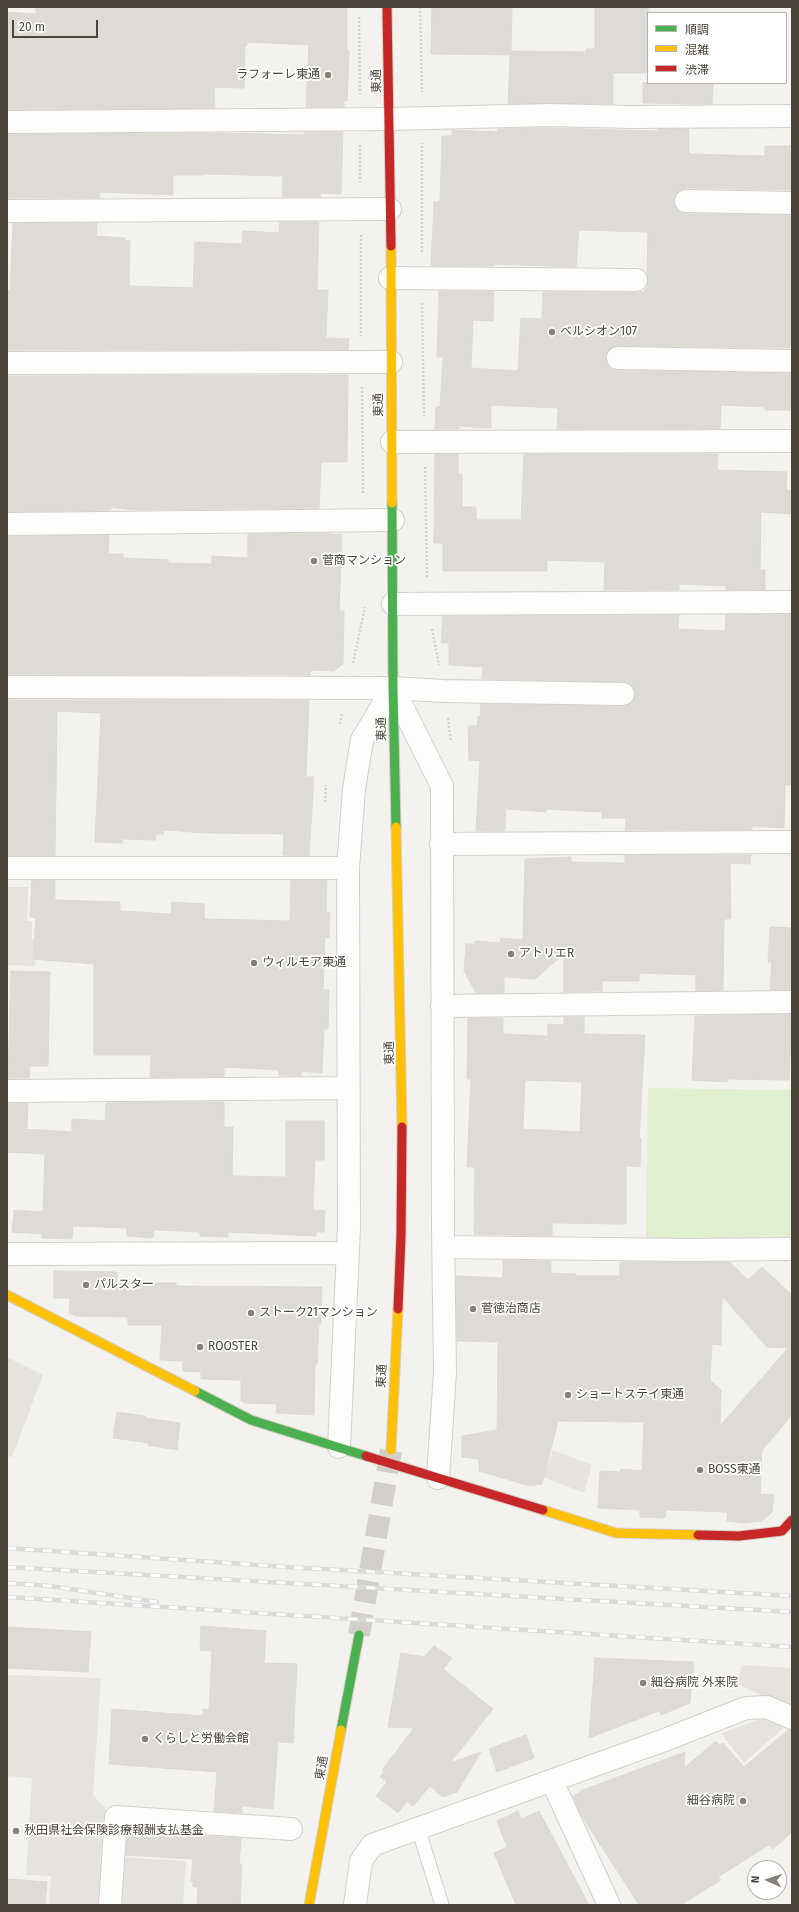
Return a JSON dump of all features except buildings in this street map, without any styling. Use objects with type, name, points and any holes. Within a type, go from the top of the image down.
[{"type":"street","name":"東通","points":[[387,7],[390,119],[393,688],[402,1088],[400,1236],[391,1450]]},
{"type":"street","points":[[7,122],[390,119],[551,115],[631,117],[792,116]]},
{"type":"street","points":[[686,201],[792,203]]},
{"type":"street","points":[[7,211],[390,208]]},
{"type":"street","points":[[390,278],[636,280]]},
{"type":"street","points":[[618,358],[792,361]]},
{"type":"street","points":[[7,363],[391,362]]},
{"type":"street","points":[[392,442],[792,442]]},
{"type":"street","points":[[7,524],[392,520]]},
{"type":"street","points":[[393,604],[792,602]]},
{"type":"street","points":[[7,687],[393,688],[444,691],[623,694]]},
{"type":"street","points":[[393,688],[442,786],[441,844],[445,1372],[438,1478]]},
{"type":"street","points":[[339,1447],[349,1227],[348,868],[354,790],[362,740],[393,688]]},
{"type":"street","points":[[441,844],[792,842]]},
{"type":"street","points":[[7,868],[348,868]]},
{"type":"street","points":[[442,1006],[792,1002]]},
{"type":"street","points":[[7,1091],[348,1088]]},
{"type":"street","points":[[444,1247],[687,1250],[792,1249]]},
{"type":"street","points":[[7,1254],[347,1253]]},
{"type":"street","points":[[7,1295],[251,1420],[616,1533],[739,1536],[782,1531],[792,1520]]},
{"type":"street","name":"東通","points":[[309,1905],[358,1636]]},
{"type":"street","points":[[355,1905],[361,1861],[372,1845],[662,1741],[746,1708],[768,1707],[792,1718]]},
{"type":"street","points":[[552,1781],[609,1905]]},
{"type":"street","points":[[110,1905],[116,1817],[291,1829]]},
{"type":"lane","points":[[418,1828],[442,1905]]},
{"type":"path","points":[[359,15],[364,521]]},
{"type":"path","points":[[338,732],[366,604]]},
{"type":"path","points":[[325,805],[327,783]]},
{"type":"green space","points":[[648,1088],[792,1090],[792,1241],[646,1239]]},
{"type":"shaded area","points":[[7,887],[28,887],[27,921],[32,921],[32,939],[36,939],[35,966],[7,965]]},
{"type":"shaded area","points":[[7,1357],[43,1375],[12,1457],[7,1456]]},
{"type":"shaded area","points":[[553,1450],[592,1465],[584,1493],[543,1477]]},
{"type":"shaded area","points":[[742,1665],[792,1668],[792,1711],[736,1683]]},
{"type":"shaded area","points":[[7,1675],[101,1678],[93,1795],[106,1809],[100,1905],[49,1905],[51,1876],[26,1875],[32,1778],[7,1776]]},
{"type":"shaded area","points":[[767,1717],[783,1728],[744,1763],[721,1733]]},
{"type":"shaded area","points":[[119,1857],[186,1861],[183,1905],[116,1905]]},
{"type":"tunnel","points":[[359,1635],[391,1450]]},
{"type":"railway","points":[[7,1548],[287,1567],[792,1596]]},
{"type":"railway","points":[[7,1567],[792,1612]]},
{"type":"railway","points":[[7,1583],[50,1586],[157,1602]]},
{"type":"railway","points":[[7,1597],[792,1647]]},
{"type":"traffic: fast","points":[[392,503],[393,688],[396,827]]},
{"type":"traffic: fast","points":[[195,1391],[251,1420],[366,1456]]},
{"type":"traffic: fast","points":[[341,1730],[359,1635]]},
{"type":"traffic: slow","points":[[391,246],[392,503]]},
{"type":"traffic: slow","points":[[396,827],[402,1127]]},
{"type":"traffic: slow","points":[[7,1295],[195,1391]]},
{"type":"traffic: slow","points":[[391,1450],[398,1309]]},
{"type":"traffic: slow","points":[[543,1510],[616,1533],[698,1535]]},
{"type":"traffic: slow","points":[[309,1905],[341,1730]]},
{"type":"traffic: jam","points":[[387,7],[391,246]]},
{"type":"traffic: jam","points":[[398,1309],[401,1236],[402,1127]]},
{"type":"traffic: jam","points":[[366,1456],[543,1510]]},
{"type":"traffic: jam","points":[[698,1535],[739,1536],[782,1531],[792,1520]]},
{"type":"place","name":"ラフォーレ東通","points":[[328,75]]},
{"type":"place","name":"ベルシオン107","points":[[552,332]]},
{"type":"place","name":"菅商マンション","points":[[314,561]]},
{"type":"place","name":"アトリエR","points":[[511,954]]},
{"type":"place","name":"ウィルモア東通","points":[[254,963]]},
{"type":"place","name":"パルスター","points":[[86,1285]]},
{"type":"place","name":"菅徳治商店","points":[[473,1309]]},
{"type":"place","name":"ストーク21マンション","points":[[251,1313]]},
{"type":"place","name":"ROOSTER","points":[[200,1347]]},
{"type":"place","name":"ショートステイ東通","points":[[568,1395]]},
{"type":"place","name":"BOSS東通","points":[[700,1470]]},
{"type":"place","name":"細谷病院 外来院","points":[[643,1683]]},
{"type":"place","name":"くらしと労働会館","points":[[145,1739]]},
{"type":"place","name":"細谷病院","points":[[743,1801]]},
{"type":"place","name":"秋田県社会保険診療報酬支払基金","points":[[16,1831]]}]
